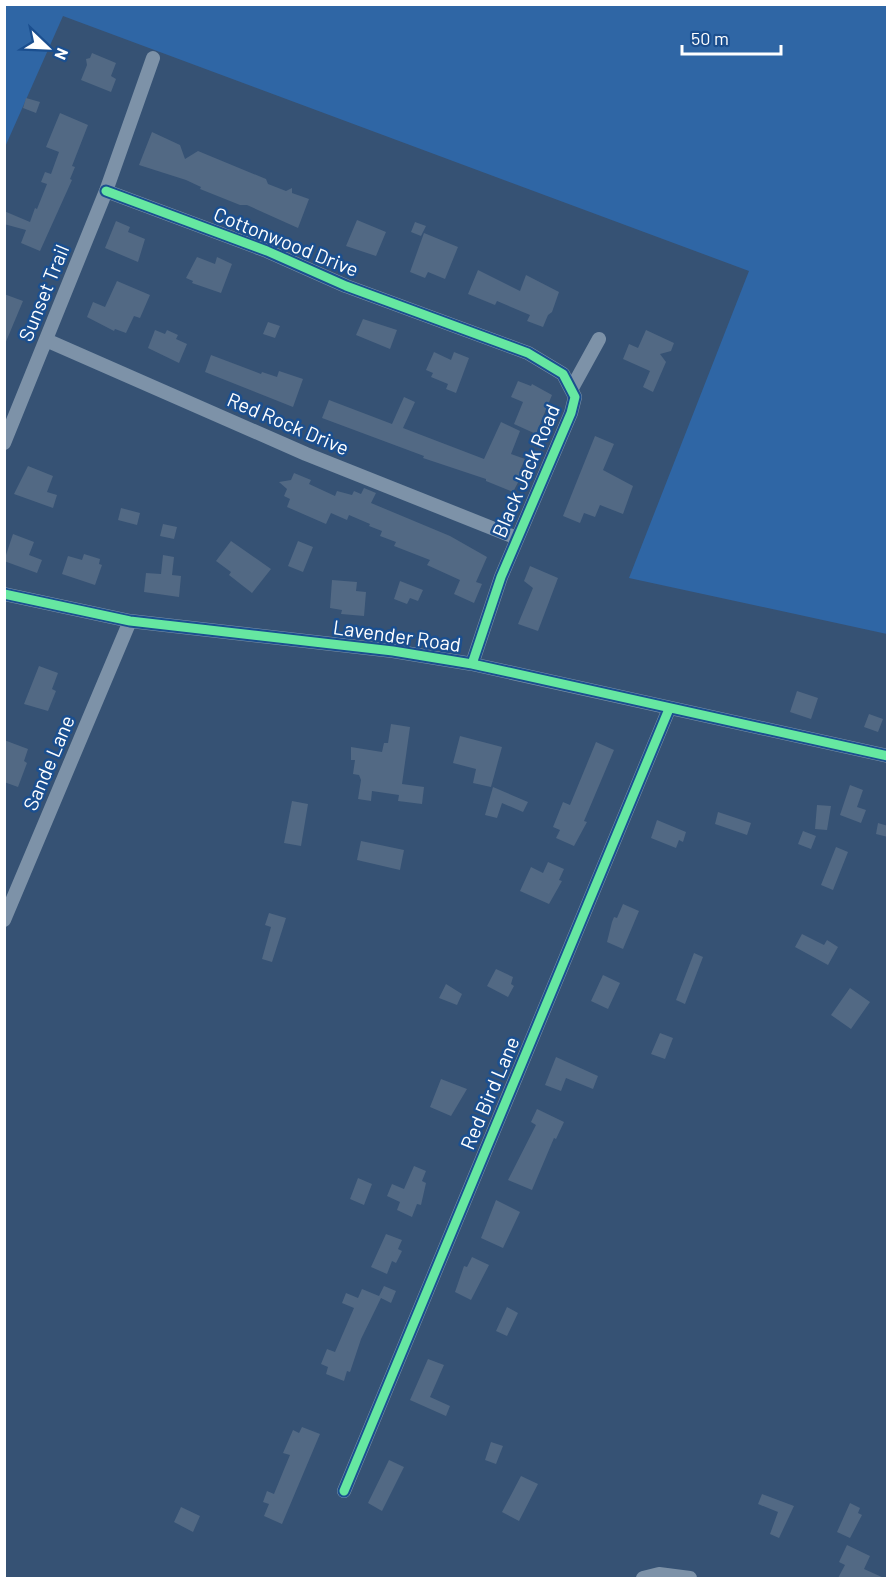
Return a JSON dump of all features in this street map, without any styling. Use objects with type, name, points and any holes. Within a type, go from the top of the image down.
[{"type":"street","name":"Sunset Trail","points":[[4,443],[106,191],[153,58]]},
{"type":"street","name":"Cottonwood Drive","points":[[106,191],[267,252],[346,286],[453,324]]},
{"type":"street","name":"Black Jack Road","points":[[453,324],[543,359],[563,374],[575,397],[571,413],[501,577],[472,664]]},
{"type":"street","points":[[572,388],[599,339]]},
{"type":"street","name":"Red Rock Drive","points":[[46,340],[306,454],[517,538]]},
{"type":"street","name":"Lavender Road","points":[[4,594],[130,621],[393,651],[472,664],[888,756]]},
{"type":"street","name":"Sande Lane","points":[[4,920],[130,621]]},
{"type":"street","name":"Red Bird Lane","points":[[344,1491],[669,709]]},
{"type":"street","points":[[643,1578],[659,1574],[690,1578]]},
{"type":"shaded area","points":[[5,5],[887,5],[887,634],[629,578],[749,271],[63,16],[5,147]]},
{"type":"building","points":[[92,53],[116,63],[111,76],[116,79],[111,92],[81,80],[87,65],[86,59],[90,58]]},
{"type":"building","points":[[26,98],[40,102],[36,113],[23,108]]},
{"type":"building","points":[[60,113],[88,125],[72,166],[75,167],[70,179],[72,180],[40,251],[21,243],[26,230],[4,224],[4,211],[30,222],[47,184],[41,182],[45,172],[51,174],[59,152],[46,147]]},
{"type":"building","points":[[152,132],[180,145],[185,159],[198,151],[266,179],[268,184],[286,191],[292,188],[292,193],[309,199],[298,228],[247,205],[240,205],[200,189],[201,187],[186,180],[139,165]]},
{"type":"building","points":[[357,220],[386,232],[376,256],[346,246]]},
{"type":"building","points":[[116,221],[130,227],[128,232],[145,239],[138,262],[105,248]]},
{"type":"building","points":[[415,222],[426,226],[421,236],[411,232]]},
{"type":"building","points":[[424,233],[458,247],[445,279],[428,272],[425,278],[410,272]]},
{"type":"building","points":[[197,257],[215,264],[217,257],[232,264],[221,293],[192,283],[193,281],[186,278]]},
{"type":"building","points":[[478,270],[520,291],[526,275],[559,292],[552,312],[548,315],[543,327],[527,321],[530,315],[497,301],[495,305],[468,294]]},
{"type":"building","points":[[117,281],[150,295],[140,318],[134,316],[126,333],[115,329],[114,331],[87,317],[93,302],[105,307]]},
{"type":"building","points":[[4,294],[23,301],[5,344],[4,344]]},
{"type":"building","points":[[363,319],[397,330],[390,349],[356,335]]},
{"type":"building","points":[[268,322],[280,326],[275,338],[263,334]]},
{"type":"building","points":[[155,330],[165,334],[167,330],[178,335],[176,339],[187,344],[179,363],[148,348]]},
{"type":"building","points":[[646,330],[674,343],[671,351],[660,354],[666,362],[653,392],[643,387],[650,371],[623,359],[629,344],[638,348]]},
{"type":"building","points":[[434,352],[451,360],[454,352],[469,358],[456,393],[446,389],[448,384],[431,377],[433,373],[426,370]]},
{"type":"building","points":[[211,355],[261,374],[262,372],[277,377],[279,371],[303,379],[293,407],[205,372]]},
{"type":"building","points":[[518,381],[531,386],[532,384],[552,395],[536,434],[514,424],[523,402],[511,397]]},
{"type":"building","points":[[404,397],[415,402],[403,428],[484,459],[501,422],[520,431],[511,454],[525,459],[520,470],[524,471],[513,492],[486,481],[486,479],[423,458],[424,456],[322,418],[329,400],[392,424]]},
{"type":"building","points":[[595,436],[614,444],[603,470],[633,486],[623,514],[600,505],[595,517],[584,513],[580,523],[563,516]]},
{"type":"building","points":[[28,466],[53,476],[47,492],[57,495],[53,508],[14,494]]},
{"type":"building","points":[[294,473],[311,480],[309,484],[335,496],[337,491],[352,495],[354,491],[361,494],[364,488],[376,493],[371,503],[450,536],[487,557],[476,582],[482,584],[474,603],[454,594],[460,580],[427,565],[430,560],[394,546],[396,542],[380,536],[382,531],[369,526],[370,524],[349,515],[347,520],[331,513],[326,524],[287,507],[290,499],[284,496],[287,489],[279,482],[291,480]]},
{"type":"building","points":[[121,508],[140,513],[137,525],[118,520]]},
{"type":"building","points":[[163,524],[177,527],[174,539],[160,536]]},
{"type":"building","points":[[13,534],[34,542],[29,555],[42,560],[37,573],[4,561]]},
{"type":"building","points":[[231,541],[271,569],[252,593],[229,575],[231,572],[216,561]]},
{"type":"building","points":[[298,541],[313,547],[303,572],[288,566]]},
{"type":"building","points":[[84,554],[100,559],[99,564],[102,565],[95,585],[62,574],[68,556],[82,560]]},
{"type":"building","points":[[163,555],[174,557],[172,575],[181,576],[179,597],[144,592],[146,573],[161,574]]},
{"type":"building","points":[[530,566],[558,578],[538,631],[518,624],[533,588],[524,581]]},
{"type":"building","points":[[332,580],[357,582],[356,591],[366,592],[364,616],[341,614],[342,610],[330,608]]},
{"type":"building","points":[[400,581],[423,590],[418,601],[410,598],[407,604],[394,599]]},
{"type":"building","points":[[39,666],[58,673],[52,689],[56,691],[48,711],[24,704]]},
{"type":"building","points":[[797,691],[818,698],[811,719],[790,712]]},
{"type":"building","points":[[869,714],[883,719],[878,732],[864,727]]},
{"type":"building","points":[[391,724],[410,727],[402,784],[424,787],[422,804],[398,801],[399,795],[372,791],[371,801],[358,799],[361,780],[359,775],[353,774],[355,760],[351,760],[351,747],[382,752],[384,743],[388,743]]},
{"type":"building","points":[[460,736],[502,747],[491,787],[473,783],[476,769],[453,763]]},
{"type":"building","points":[[4,740],[28,749],[24,761],[27,763],[18,787],[4,782]]},
{"type":"building","points":[[596,742],[614,750],[584,821],[587,822],[574,846],[556,838],[560,830],[553,827],[563,802],[570,805]]},
{"type":"building","points":[[850,785],[863,790],[857,807],[866,810],[861,823],[840,815]]},
{"type":"building","points":[[493,787],[528,802],[523,812],[502,803],[497,818],[485,815]]},
{"type":"building","points":[[292,801],[308,804],[301,846],[284,843]]},
{"type":"building","points":[[817,805],[831,806],[827,830],[815,829]]},
{"type":"building","points":[[718,812],[751,823],[747,835],[715,824]]},
{"type":"building","points":[[657,820],[686,832],[683,842],[679,840],[676,848],[651,838]]},
{"type":"building","points":[[878,823],[888,826],[888,837],[876,834]]},
{"type":"building","points":[[803,831],[816,836],[811,849],[798,844]]},
{"type":"building","points":[[361,841],[404,850],[400,870],[357,860]]},
{"type":"building","points":[[836,847],[848,852],[833,890],[821,885]]},
{"type":"building","points":[[548,862],[564,869],[559,880],[562,881],[549,904],[520,891],[531,867],[543,873]]},
{"type":"building","points":[[623,904],[639,911],[623,949],[607,942],[614,917],[617,918]]},
{"type":"building","points":[[269,913],[286,918],[272,962],[262,959],[271,927],[265,925]]},
{"type":"building","points":[[802,934],[824,945],[827,940],[838,947],[828,965],[795,947]]},
{"type":"building","points":[[694,953],[703,957],[685,1004],[676,1000]]},
{"type":"building","points":[[496,969],[513,977],[511,984],[514,986],[508,997],[487,986]]},
{"type":"building","points":[[603,975],[620,983],[608,1009],[591,1001]]},
{"type":"building","points":[[446,984],[462,994],[457,1005],[439,998]]},
{"type":"building","points":[[850,988],[870,1002],[851,1029],[831,1015]]},
{"type":"building","points":[[660,1033],[673,1038],[665,1059],[651,1054]]},
{"type":"building","points":[[556,1057],[598,1076],[593,1089],[566,1078],[561,1091],[545,1085]]},
{"type":"building","points":[[441,1079],[467,1089],[451,1116],[430,1107]]},
{"type":"building","points":[[537,1109],[564,1122],[556,1139],[554,1138],[532,1190],[508,1180],[536,1125],[531,1122]]},
{"type":"building","points":[[414,1166],[426,1171],[422,1181],[426,1183],[421,1205],[417,1204],[412,1217],[397,1210],[400,1202],[387,1196],[392,1184],[404,1189]]},
{"type":"building","points":[[358,1178],[372,1184],[364,1205],[350,1199]]},
{"type":"building","points":[[496,1200],[520,1212],[503,1248],[481,1238]]},
{"type":"building","points":[[386,1234],[402,1240],[398,1249],[402,1251],[396,1263],[392,1261],[387,1274],[371,1267]]},
{"type":"building","points":[[472,1257],[489,1265],[471,1300],[455,1292],[464,1266],[467,1267]]},
{"type":"building","points":[[384,1286],[396,1291],[391,1303],[381,1298],[361,1339],[350,1372],[347,1371],[344,1381],[326,1374],[328,1367],[321,1364],[327,1349],[335,1352],[354,1308],[342,1303],[346,1293],[358,1298],[362,1289],[379,1296]]},
{"type":"building","points":[[507,1307],[518,1313],[507,1336],[496,1331]]},
{"type":"building","points":[[428,1359],[444,1365],[430,1397],[450,1406],[446,1416],[410,1400]]},
{"type":"building","points":[[302,1427],[320,1434],[282,1524],[264,1516],[269,1504],[263,1502],[267,1491],[274,1494],[290,1455],[283,1453],[293,1430],[299,1433]]},
{"type":"building","points":[[491,1442],[503,1446],[496,1464],[485,1460]]},
{"type":"building","points":[[389,1460],[404,1467],[382,1511],[368,1503]]},
{"type":"building","points":[[521,1476],[538,1484],[519,1521],[502,1512]]},
{"type":"building","points":[[762,1494],[794,1506],[779,1538],[770,1534],[778,1512],[758,1504]]},
{"type":"building","points":[[850,1503],[860,1508],[858,1513],[862,1515],[850,1538],[837,1532]]},
{"type":"building","points":[[181,1507],[200,1516],[193,1532],[174,1522]]},
{"type":"building","points":[[847,1545],[870,1556],[864,1569],[884,1578],[838,1578],[845,1565],[839,1562]]},
{"type":"cycle path","points":[[106,191],[267,251],[346,286],[528,353],[563,374],[575,397],[571,413],[501,577],[472,664]]},
{"type":"cycle path","points":[[4,594],[130,621],[393,651],[472,664],[888,756]]},
{"type":"cycle path","points":[[344,1491],[669,709]]}]
